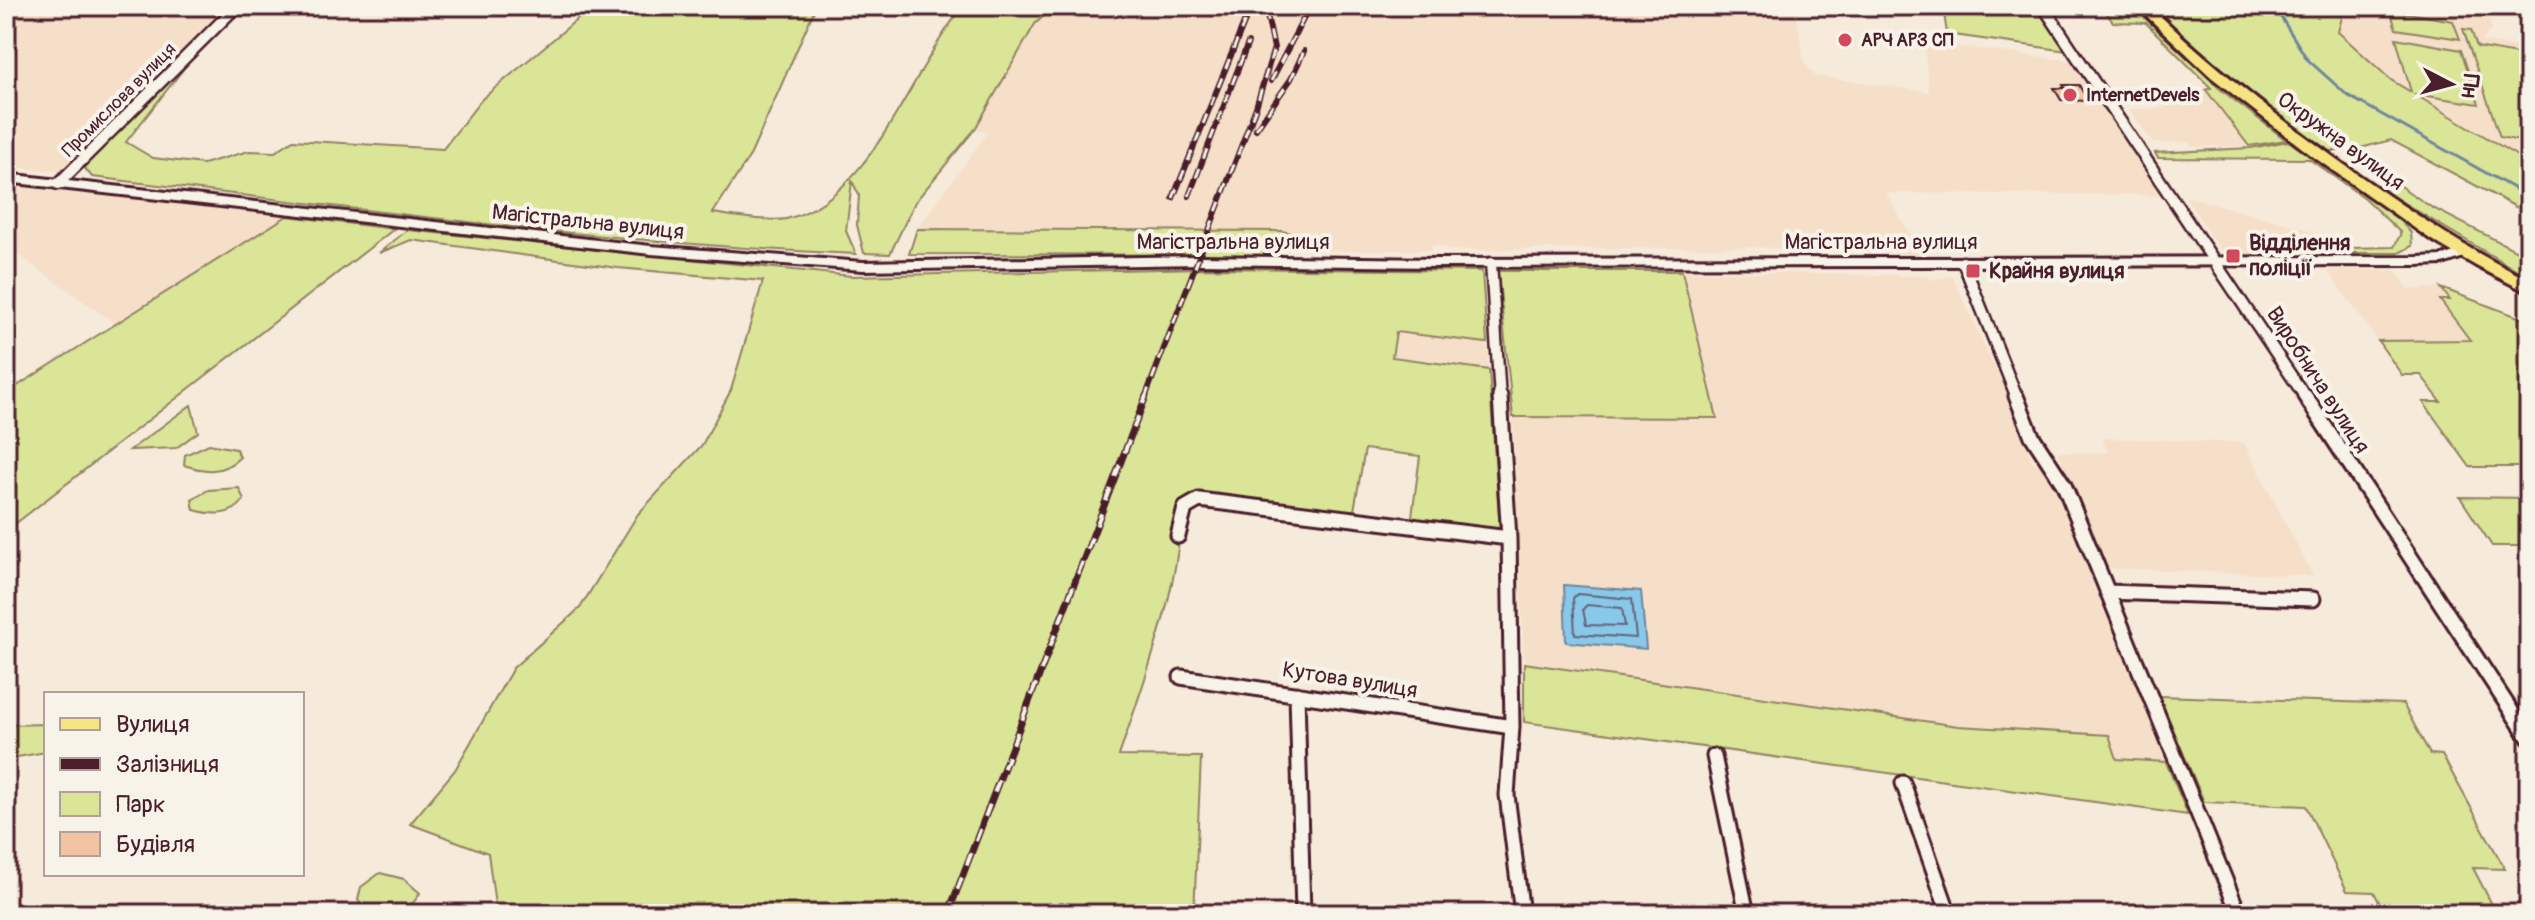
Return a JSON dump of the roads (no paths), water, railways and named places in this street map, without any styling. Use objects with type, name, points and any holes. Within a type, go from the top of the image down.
[{"type":"main road","name":"Окружна вулиця","points":[[2143,6],[2254,105],[2375,194],[2463,253],[2529,287]]},
{"type":"street","name":"Промислова вулиця","points":[[58,184],[237,6]]},
{"type":"street","name":"Виробнича вулиця","points":[[2043,6],[2217,262],[2529,738]]},
{"type":"street","name":"Магістральна вулиця","points":[[6,178],[651,250],[833,265],[1198,260],[1491,263],[2217,262],[2443,260],[2463,253]]},
{"type":"street","points":[[1963,262],[2032,436],[2064,485],[2239,914]]},
{"type":"street","points":[[1491,263],[1509,538],[1512,727],[1508,740],[1508,793],[1522,914]]},
{"type":"street","points":[[1178,536],[1185,508],[1199,500],[1509,538]]},
{"type":"street","points":[[2107,592],[2313,599]]},
{"type":"street","name":"Кутова вулиця","points":[[1181,677],[1512,727]]},
{"type":"street","points":[[1297,694],[1303,914]]},
{"type":"street","points":[[1714,756],[1747,914]]},
{"type":"street","points":[[1903,783],[1949,914]]},
{"type":"water","points":[[1564,585],[1641,591],[1646,649],[1566,642]]},
{"type":"waterway","points":[[2274,6],[2307,59],[2347,95],[2529,197]]},
{"type":"railway","points":[[1173,198],[1251,6]]},
{"type":"railway","points":[[1145,398],[1256,107],[1274,48],[1265,6]]},
{"type":"railway","points":[[1271,81],[1310,6]]},
{"type":"railway","points":[[6,13],[20,8]]},
{"type":"railway","points":[[1189,196],[1248,43]]},
{"type":"railway","points":[[1256,129],[1291,79],[1304,51]]},
{"type":"railway","points":[[948,914],[1146,396]]},
{"type":"place","name":"АРЧ АРЗ СП","points":[[1845,40]]},
{"type":"place","name":"InternetDevels","points":[[2070,95]]},
{"type":"place","name":"Відділення поліції","points":[[2233,256]]},
{"type":"place","name":"Крайня вулиця","points":[[1973,271]]}]
